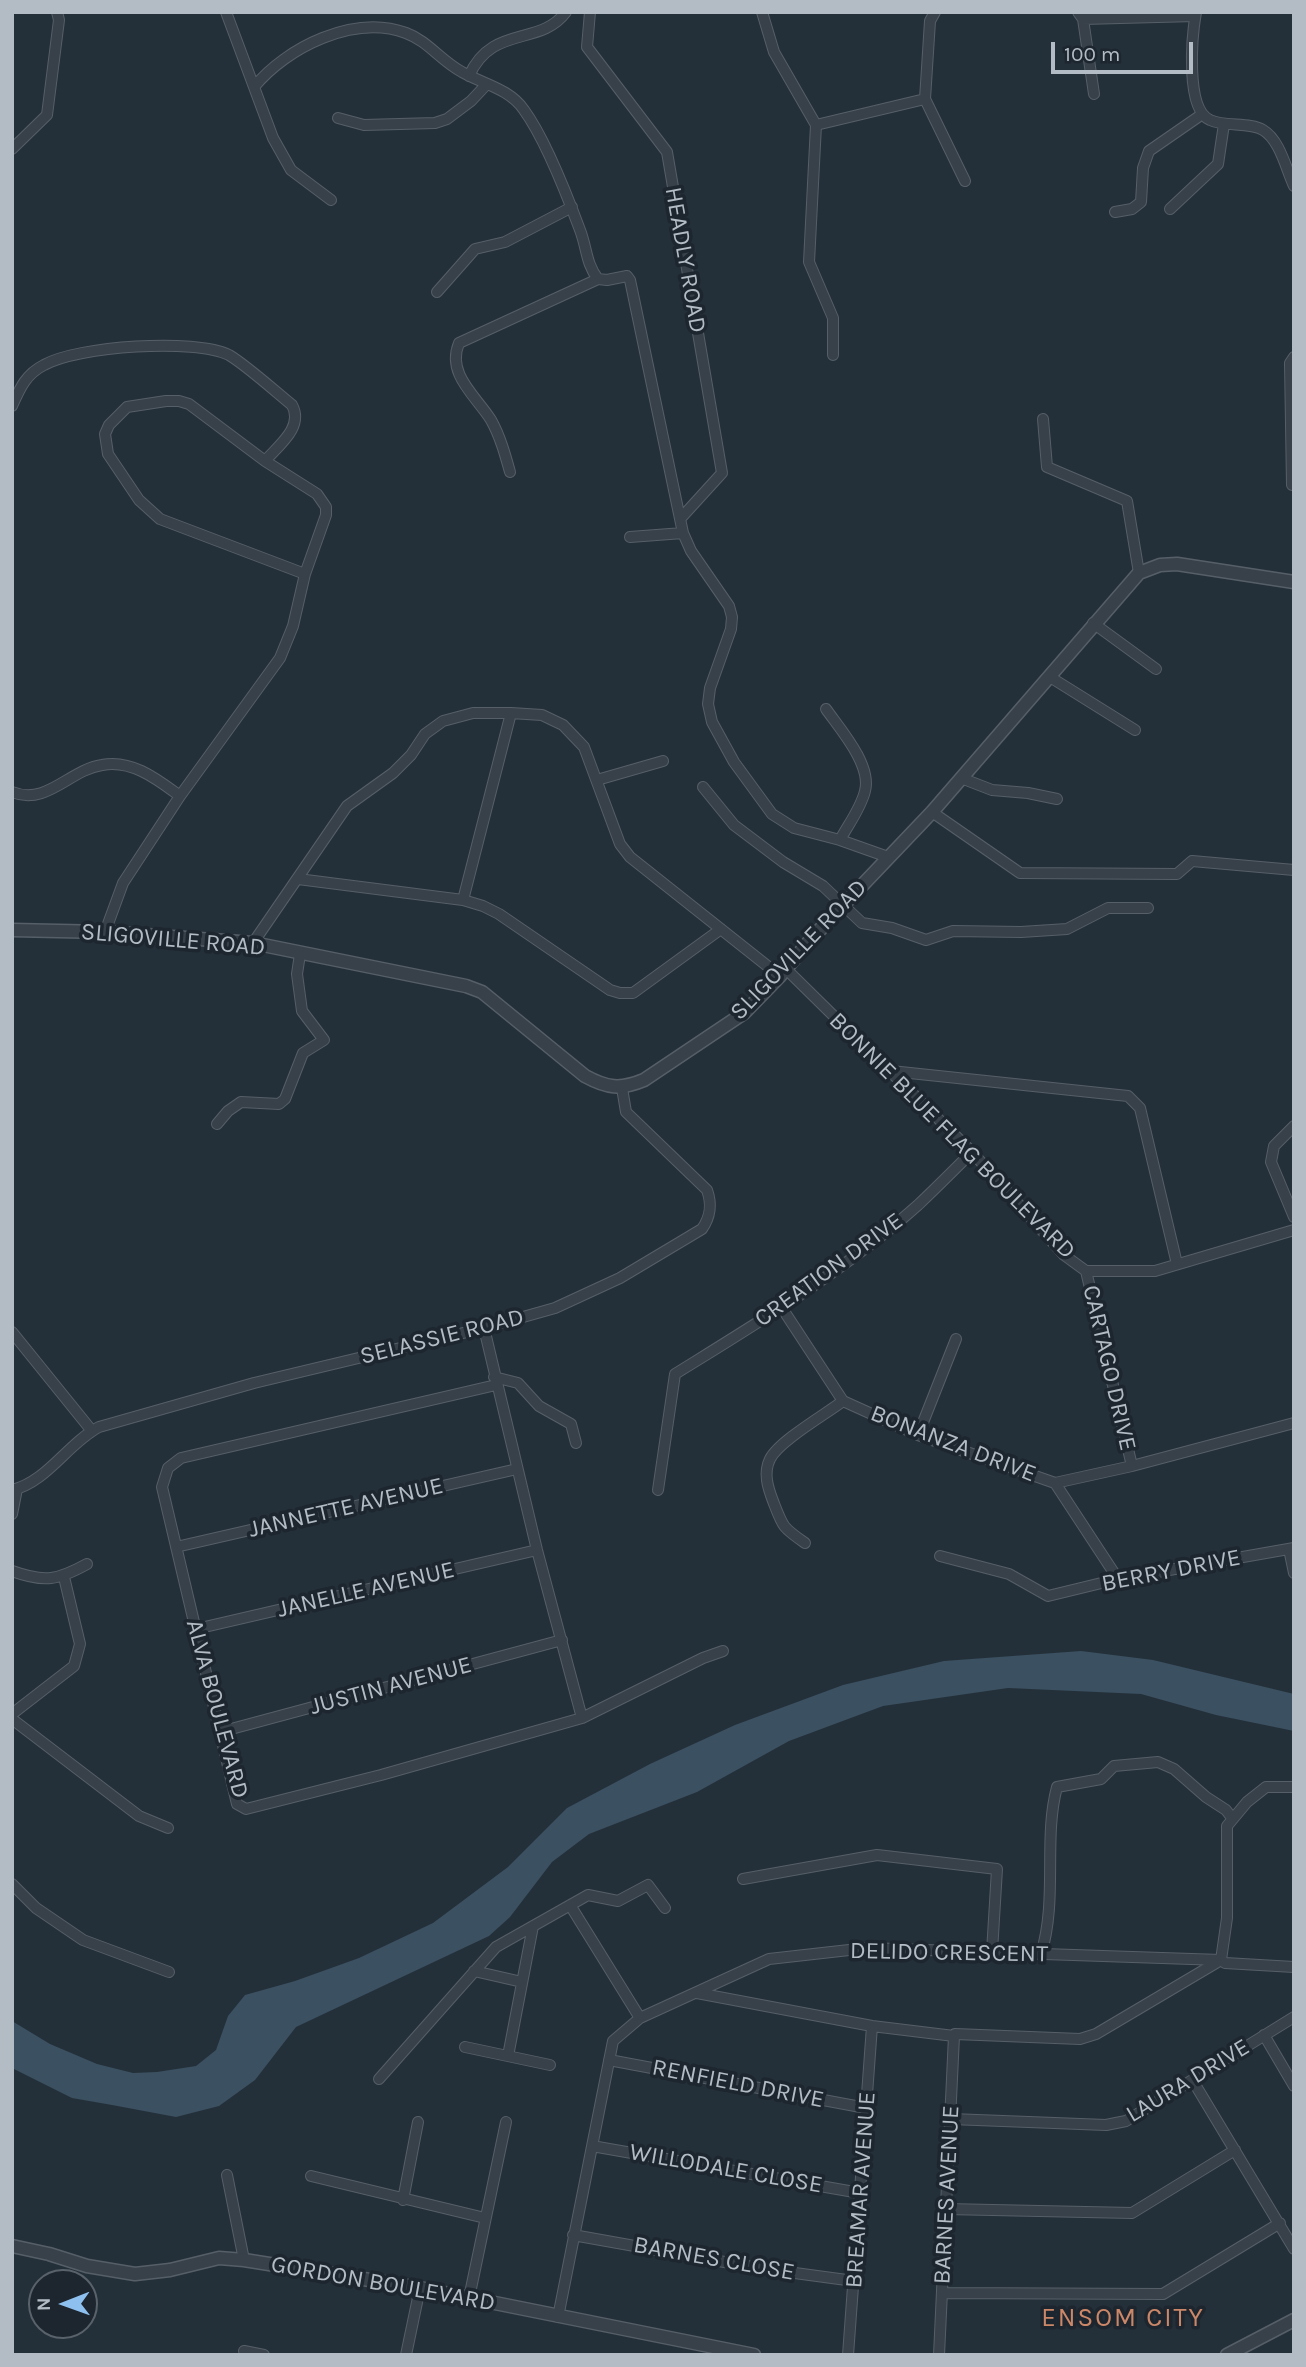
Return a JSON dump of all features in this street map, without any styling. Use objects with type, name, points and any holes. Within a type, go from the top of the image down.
[{"type":"street","points":[[12,149],[47,115],[59,20],[57,12]]},
{"type":"street","points":[[226,12],[273,138],[291,170],[331,200]]},
{"type":"street","points":[[468,76],[483,54],[503,40],[542,30],[560,20],[566,12]]},
{"type":"street","name":"HEADLY ROAD","points":[[590,12],[587,47],[667,152],[722,473],[681,518]]},
{"type":"street","points":[[762,12],[774,52],[816,125],[808,262],[833,318],[832,355]]},
{"type":"street","points":[[935,12],[930,21],[925,99],[965,181]]},
{"type":"street","points":[[1094,94],[1081,15],[1168,19],[1196,14],[1192,60],[1195,100],[1201,115],[1224,124],[1262,129],[1275,143],[1294,186]]},
{"type":"street","points":[[254,87],[267,71],[332,33],[385,29],[404,32],[423,41],[448,65],[486,85],[500,89],[524,109],[572,206],[588,263],[598,279]]},
{"type":"street","points":[[338,118],[364,125],[435,123],[471,101],[486,85]]},
{"type":"street","points":[[816,125],[925,99]]},
{"type":"street","points":[[1115,212],[1132,209],[1141,202],[1143,168],[1149,150],[1201,115]]},
{"type":"street","points":[[1170,209],[1219,164],[1224,124]]},
{"type":"street","points":[[437,292],[475,249],[505,242],[572,206]]},
{"type":"street","points":[[510,472],[502,444],[490,419],[461,379],[454,355],[459,344],[598,279],[607,281],[627,276],[683,533],[691,551],[729,606],[732,617],[731,629],[710,688],[708,704],[712,722],[734,762],[772,814],[794,828],[888,857]]},
{"type":"street","points":[[12,406],[24,379],[43,365],[63,356],[121,347],[206,347],[229,356],[292,405],[297,414],[292,430],[265,461]]},
{"type":"street","points":[[1292,485],[1290,363],[1294,357]]},
{"type":"street","points":[[105,932],[122,883],[180,796],[280,658],[293,626],[305,574],[323,524],[326,507],[317,494],[265,461],[189,404],[179,401],[127,407],[109,425],[106,435],[108,454],[150,513],[172,524],[216,538],[305,574]]},
{"type":"street","points":[[1043,419],[1047,467],[1127,501],[1139,573],[1160,565],[1177,564],[1294,582]]},
{"type":"street","points":[[630,537],[683,533]]},
{"type":"street","name":"SLIGOVILLE ROAD","points":[[12,930],[105,932],[253,943],[475,988],[585,1076],[603,1086],[622,1088],[644,1080],[744,1013],[932,812],[1139,573]]},
{"type":"street","points":[[1093,623],[1156,669]]},
{"type":"street","points":[[1050,677],[1135,730]]},
{"type":"street","points":[[825,709],[855,751],[866,781],[865,792],[840,840]]},
{"type":"street","name":"BONNIE BLUE FLAG BOULEVARD","points":[[253,943],[347,806],[393,773],[411,755],[425,734],[443,721],[473,713],[542,715],[563,725],[584,747],[620,844],[630,857],[721,929],[783,973],[890,1071],[972,1152],[1065,1255],[1086,1271],[1155,1271],[1294,1230]]},
{"type":"street","points":[[463,900],[511,713]]},
{"type":"street","points":[[597,780],[663,761]]},
{"type":"street","points":[[12,792],[30,797],[48,792],[80,771],[104,764],[130,767],[153,776],[180,796]]},
{"type":"street","points":[[961,778],[992,790],[1057,799]]},
{"type":"street","points":[[703,787],[734,825],[783,862],[823,886],[862,923],[892,928],[926,940],[953,931],[1067,929],[1108,908],[1148,908]]},
{"type":"street","points":[[932,812],[1020,873],[1177,874],[1192,861],[1294,870]]},
{"type":"street","points":[[298,879],[463,900],[483,906],[499,914],[610,990],[620,993],[633,993],[721,929]]},
{"type":"street","points":[[217,1124],[228,1111],[241,1102],[279,1104],[285,1099],[303,1053],[324,1040],[302,1011],[297,974],[300,954]]},
{"type":"street","points":[[890,1071],[1128,1096],[1134,1100],[1140,1108],[1177,1264]]},
{"type":"street","name":"SELASSIE ROAD","points":[[15,1489],[45,1472],[92,1431],[167,1406],[555,1308],[588,1295],[702,1228],[710,1208],[706,1190],[626,1112],[622,1088]]},
{"type":"street","points":[[1294,1126],[1274,1146],[1271,1162],[1294,1217]]},
{"type":"street","name":"CREATION DRIVE","points":[[658,1490],[675,1374],[782,1308],[848,1261],[917,1206],[972,1152]]},
{"type":"street","name":"CARTAGO DRIVE","points":[[1086,1271],[1132,1466]]},
{"type":"street","name":"BONANZA DRIVE","points":[[782,1308],[843,1401],[918,1435],[1055,1483],[1132,1466],[1294,1423]]},
{"type":"street","points":[[484,1328],[537,1550],[582,1718]]},
{"type":"street","points":[[12,1332],[92,1431]]},
{"type":"street","points":[[918,1435],[956,1339]]},
{"type":"street","points":[[495,1381],[518,1383],[539,1406],[571,1424],[576,1443]]},
{"type":"street","name":"ALVA BOULEVARD","points":[[495,1381],[181,1458],[168,1468],[162,1487],[237,1804],[246,1809],[381,1775],[582,1718],[692,1663],[723,1651]]},
{"type":"street","points":[[805,1544],[784,1528],[767,1485],[766,1471],[770,1458],[780,1446],[843,1401]]},
{"type":"street","name":"JANNETTE AVENUE","points":[[176,1547],[517,1469]]},
{"type":"street","points":[[1055,1483],[1118,1579]]},
{"type":"street","points":[[12,1514],[15,1489]]},
{"type":"street","points":[[1291,1548],[1294,1573]]},
{"type":"street","name":"BERRY DRIVE","points":[[940,1556],[1009,1574],[1048,1596],[1118,1579],[1291,1548]]},
{"type":"street","name":"JANELLE AVENUE","points":[[196,1629],[537,1550]]},
{"type":"street","points":[[12,1571],[44,1578],[64,1577],[87,1564]]},
{"type":"street","points":[[64,1577],[80,1644],[74,1666],[12,1717],[139,1816],[168,1828]]},
{"type":"street","name":"JUSTIN AVENUE","points":[[220,1732],[562,1640]]},
{"type":"street","points":[[1041,1954],[1047,1934],[1053,1812],[1059,1785],[1101,1779],[1114,1766],[1158,1762],[1174,1769],[1206,1797],[1226,1810],[1232,1818]]},
{"type":"street","points":[[696,1993],[872,2026],[954,2036],[1080,2039],[1096,2034],[1221,1960],[1227,1918],[1227,1826],[1232,1818],[1266,1787],[1294,1787]]},
{"type":"street","points":[[743,1879],[877,1855],[997,1870],[992,1952]]},
{"type":"street","points":[[12,1884],[36,1908],[83,1940],[169,1972]]},
{"type":"street","points":[[379,2079],[496,1947],[592,1895],[618,1901],[645,1885],[650,1886],[665,1908]]},
{"type":"street","points":[[570,1905],[640,2018]]},
{"type":"street","points":[[508,2056],[533,1926]]},
{"type":"street","name":"DELIDO CRESCENT","points":[[558,2317],[613,2041],[640,2018],[769,1959],[867,1948],[1221,1960],[1225,1964],[1294,1967]]},
{"type":"street","points":[[474,1971],[522,1982]]},
{"type":"street","name":"LAURA DRIVE","points":[[951,2119],[1106,2125],[1126,2121],[1294,2017]]},
{"type":"street","name":"BREAMAR AVENUE","points":[[848,2355],[872,2026]]},
{"type":"street","points":[[1264,2035],[1294,2086]]},
{"type":"street","name":"BARNES AVENUE","points":[[939,2355],[954,2036]]},
{"type":"street","points":[[465,2047],[550,2065]]},
{"type":"street","name":"RENFIELD DRIVE","points":[[610,2060],[866,2108]]},
{"type":"street","points":[[1193,2081],[1294,2249]]},
{"type":"street","points":[[403,2200],[418,2122]]},
{"type":"street","points":[[469,2298],[506,2122]]},
{"type":"street","name":"WILLODALE CLOSE","points":[[592,2146],[860,2193]]},
{"type":"street","points":[[946,2209],[1132,2213],[1235,2150]]},
{"type":"street","points":[[227,2175],[243,2260]]},
{"type":"street","points":[[310,2176],[485,2218]]},
{"type":"street","points":[[942,2293],[1163,2294],[1280,2223]]},
{"type":"street","name":"BARNES CLOSE","points":[[573,2235],[758,2268],[854,2281]]},
{"type":"street","name":"GORDON BOULEVARD","points":[[12,2246],[87,2266],[135,2274],[170,2270],[219,2258],[243,2260],[420,2288],[751,2355]]},
{"type":"street","points":[[407,2355],[420,2288]]},
{"type":"street","points":[[1227,2355],[1294,2320]]},
{"type":"street","points":[[244,2351],[264,2355]]},
{"type":"water","points":[[1081,1651],[1153,1660],[1294,1694],[1294,1731],[1216,1715],[1141,1694],[1008,1688],[883,1706],[789,1741],[697,1792],[589,1834],[552,1862],[510,1917],[489,1936],[296,2027],[255,2080],[219,2106],[176,2117],[72,2098],[12,2068],[12,2021],[50,2044],[97,2064],[133,2073],[196,2066],[216,2050],[228,2016],[245,1995],[295,1981],[359,1958],[433,1923],[508,1867],[567,1808],[650,1764],[735,1725],[843,1685],[944,1661]]},
{"type":"district","name":"ENSOM CITY","points":[[1123,2319]]}]
